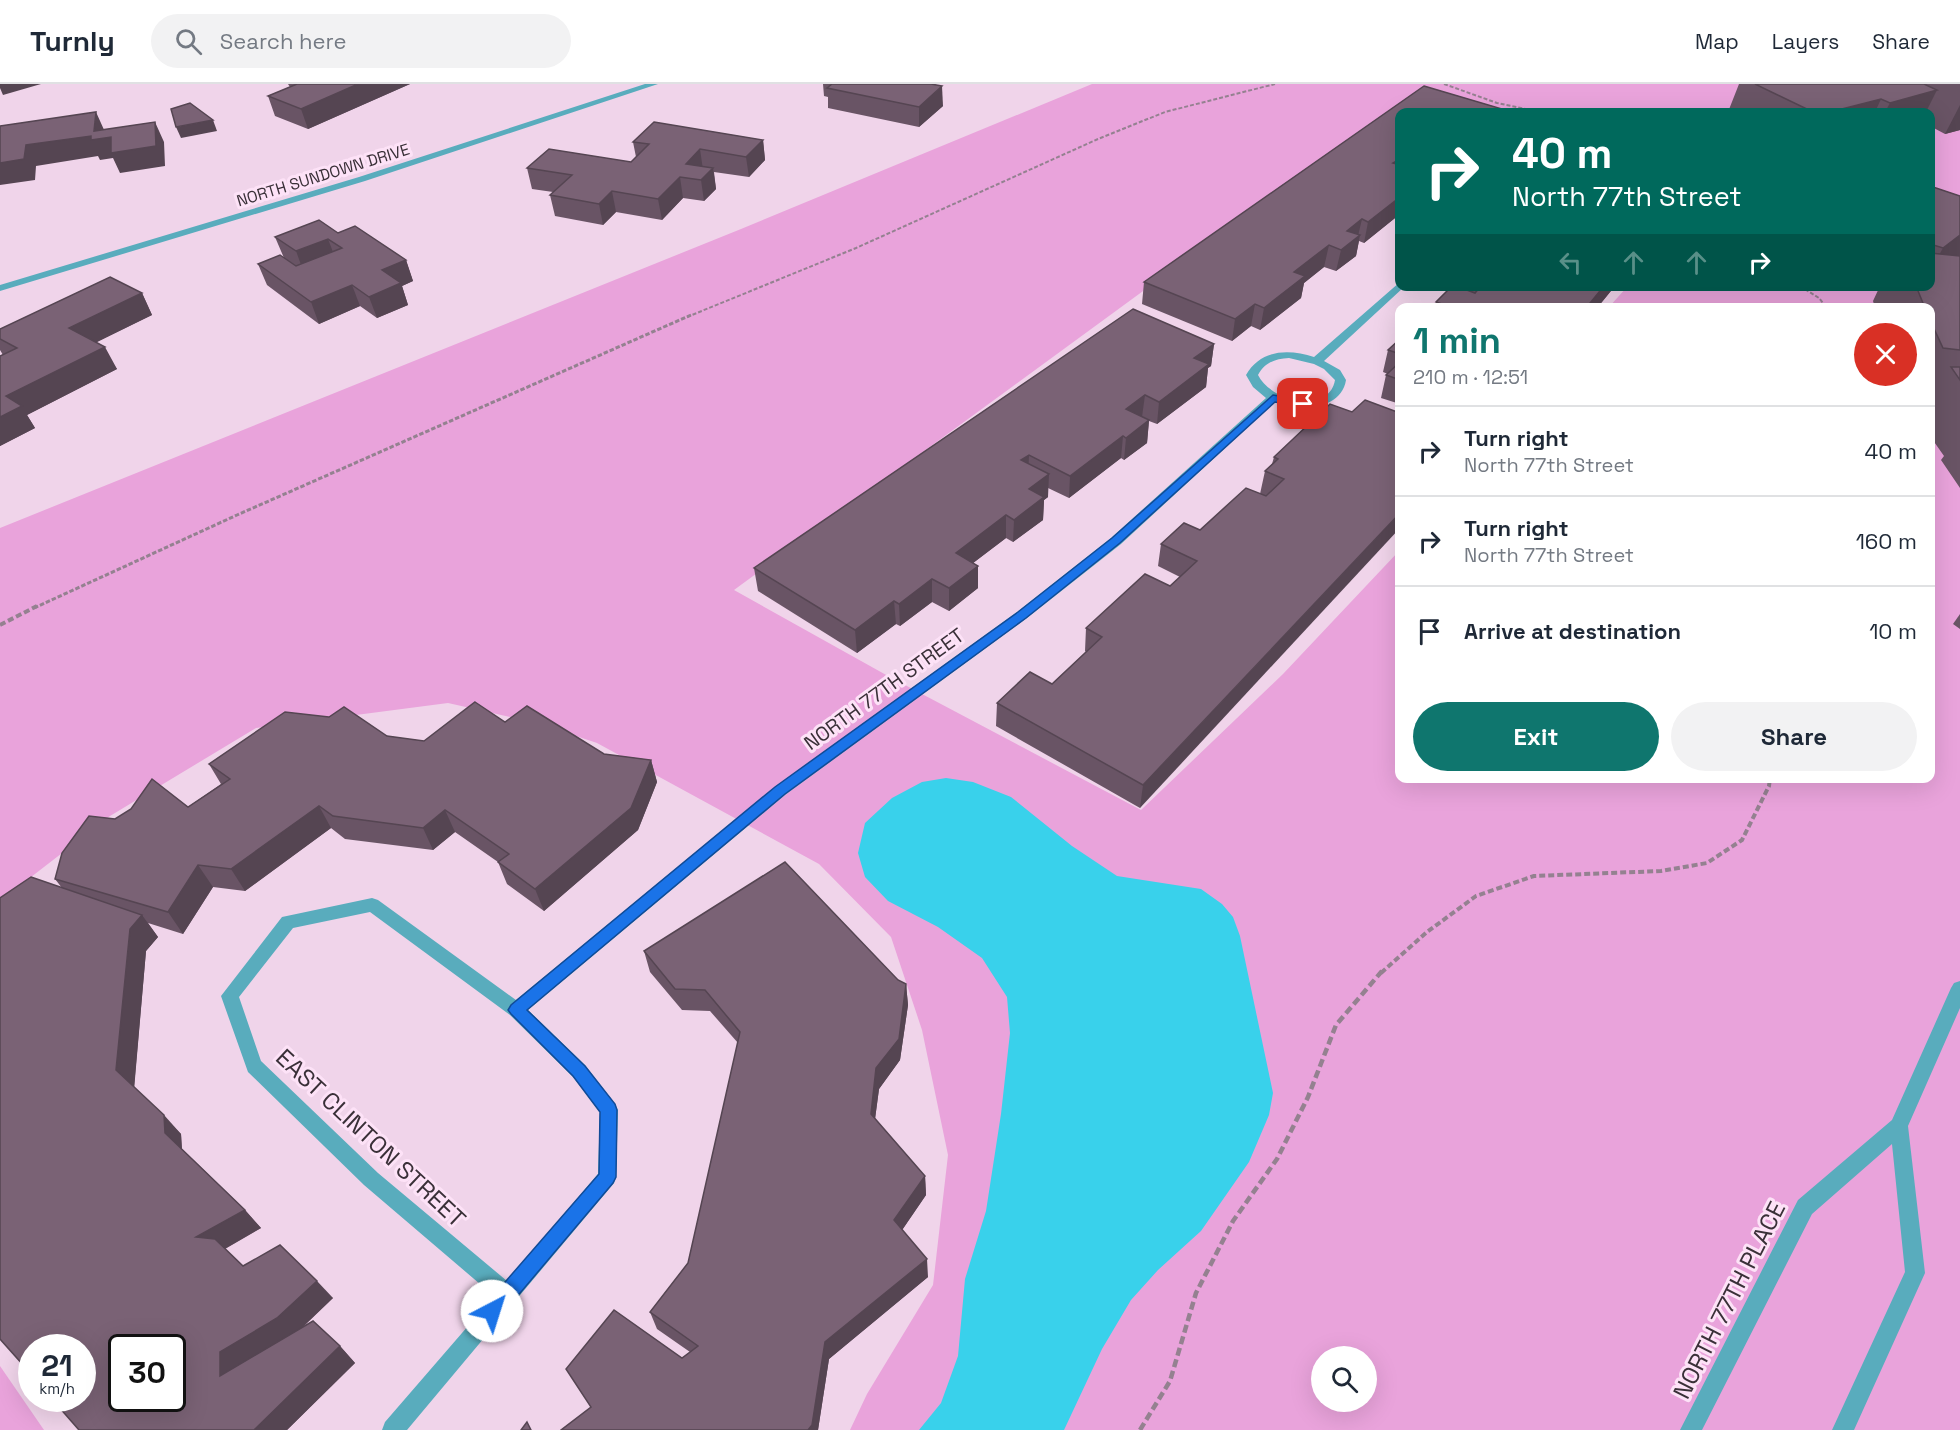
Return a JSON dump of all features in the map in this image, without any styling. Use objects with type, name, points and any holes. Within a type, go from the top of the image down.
[{"type":"street","name":"NORTH SUNDOWN DRIVE","points":[[0,288],[362,179],[654,84]]},
{"type":"street","points":[[1318,360],[1395,290]]},
{"type":"street","points":[[1288,355],[1318,360],[1337,374],[1340,383],[1337,391],[1329,398],[1318,402],[1303,404],[1273,398],[1262,392],[1254,383],[1252,375],[1255,367],[1263,360],[1288,355]]},
{"type":"street","name":"NORTH 77TH STREET","points":[[516,1010],[780,791],[1022,615],[1116,541],[1273,398]]},
{"type":"street","name":"EAST CLINTON STREET","points":[[393,1430],[607,1177],[609,1110],[579,1071],[516,1010],[372,904],[288,922],[230,996],[254,1066],[371,1179],[507,1294]]},
{"type":"street","name":"NORTH 77TH PLACE","points":[[1691,1430],[1804,1207],[1899,1126],[1960,988]]},
{"type":"street","name":"NORTH 77TH PLACE","points":[[1843,1430],[1914,1273],[1899,1126]]},
{"type":"path","points":[[0,625],[57,596],[237,515],[718,303],[856,248],[1098,139],[1165,112],[1275,84]]},
{"type":"path","points":[[1444,84],[1497,103],[1521,108]]},
{"type":"path","points":[[1808,291],[1823,303]]},
{"type":"path","points":[[1140,1430],[1170,1381],[1196,1293],[1233,1221],[1276,1159],[1308,1096],[1336,1025],[1379,974],[1427,932],[1476,896],[1534,876],[1661,871],[1707,863],[1742,840],[1769,783]]},
{"type":"shaded area","points":[[1092,84],[1960,84],[1960,1430],[850,1430],[867,1394],[933,1285],[948,1155],[922,1030],[891,937],[819,864],[597,743],[537,723],[448,703],[256,728],[110,816],[0,901],[0,528],[741,229]]},
{"type":"shaded area","points":[[0,1366],[18,1392],[18,1412],[32,1412],[44,1430],[0,1430]]},
{"type":"water","points":[[946,778],[973,782],[1011,797],[1072,846],[1117,876],[1201,889],[1222,904],[1233,917],[1240,936],[1273,1093],[1269,1115],[1249,1162],[1201,1231],[1158,1270],[1131,1300],[1102,1349],[1064,1430],[919,1430],[941,1403],[958,1356],[965,1279],[986,1211],[1001,1114],[1010,1033],[1007,997],[982,958],[938,927],[888,901],[865,877],[858,853],[865,823],[892,798],[922,782]]},
{"type":"building","points":[[297,84],[358,84],[301,109],[268,96]]},
{"type":"building","points":[[832,84],[942,86],[919,107],[827,88]]},
{"type":"building","points":[[1755,84],[1924,84],[1937,90],[1890,103],[1881,99],[1846,108],[1805,108]]},
{"type":"building","points":[[1424,86],[1499,108],[1395,108],[1395,162],[1393,163],[1395,164],[1395,201],[1368,222],[1362,219],[1347,231],[1360,235],[1341,250],[1329,245],[1294,272],[1305,276],[1264,308],[1255,304],[1235,319],[1144,282]]},
{"type":"building","points":[[190,103],[213,120],[176,127],[171,109]]},
{"type":"building","points":[[96,112],[94,131],[155,122],[156,146],[111,153],[111,137],[91,140],[91,136],[26,145],[24,159],[0,163],[0,126]]},
{"type":"building","points":[[654,122],[763,140],[746,157],[700,149],[686,164],[713,168],[701,180],[680,177],[658,199],[612,191],[599,204],[550,195],[572,175],[527,168],[549,149],[631,162],[649,144],[633,142]]},
{"type":"building","points":[[1935,188],[1960,196],[1960,235],[1943,248],[1935,246]]},
{"type":"building","points":[[319,220],[338,233],[355,226],[406,260],[382,270],[401,283],[369,297],[352,285],[311,302],[258,264],[280,255],[296,266],[342,248],[328,239],[296,251],[275,237]]},
{"type":"building","points":[[1935,254],[1960,256],[1960,350],[1943,348],[1935,331],[1935,303],[1923,303],[1918,291],[1935,291]]},
{"type":"building","points":[[110,277],[142,293],[69,328],[105,347],[6,396],[22,406],[0,417],[0,356],[17,348],[0,339],[0,329]]},
{"type":"building","points":[[1447,291],[1475,293],[1477,291],[1600,291],[1590,303],[1436,302]]},
{"type":"building","points":[[1133,309],[1214,344],[1194,358],[1209,364],[1159,402],[1145,395],[1126,409],[1149,420],[1126,438],[1123,436],[1070,476],[1029,455],[1021,460],[1049,474],[1029,489],[1044,497],[1014,520],[1006,515],[956,553],[978,566],[949,588],[932,579],[899,604],[894,601],[855,630],[754,568]]},
{"type":"building","points":[[1395,344],[1395,352],[1388,350]]},
{"type":"building","points":[[1395,367],[1395,378],[1386,375]]},
{"type":"building","points":[[1951,367],[1960,367],[1960,380]]},
{"type":"building","points":[[1365,400],[1395,411],[1395,518],[1143,785],[997,703],[1030,672],[1052,684],[1102,637],[1086,628],[1145,574],[1170,586],[1197,561],[1161,544],[1184,523],[1200,530],[1246,488],[1266,496],[1284,479],[1265,471],[1278,459],[1274,457],[1330,404],[1352,412]]},
{"type":"building","points":[[475,702],[505,722],[527,706],[604,754],[651,760],[631,808],[535,889],[498,862],[509,854],[445,810],[423,828],[333,816],[319,806],[231,869],[198,865],[168,912],[55,879],[62,853],[89,816],[115,819],[131,809],[152,779],[188,807],[230,779],[209,764],[285,712],[329,717],[344,707],[387,736],[424,741]]},
{"type":"building","points":[[785,862],[898,980],[906,984],[899,1039],[876,1068],[871,1114],[925,1176],[894,1220],[927,1259],[825,1342],[812,1425],[808,1430],[561,1430],[591,1407],[566,1369],[614,1310],[682,1358],[698,1346],[650,1312],[688,1263],[740,1032],[705,990],[675,989],[644,951]]},
{"type":"building","points":[[31,877],[142,915],[130,929],[116,1070],[164,1115],[165,1133],[245,1210],[196,1237],[215,1239],[243,1266],[280,1245],[317,1281],[277,1318],[220,1352],[220,1376],[313,1321],[340,1346],[254,1430],[79,1430],[63,1412],[96,1412],[96,1334],[18,1334],[18,1359],[0,1339],[0,898]]},
{"type":"building","points":[[527,1422],[531,1430],[521,1430]]},
{"type":"route","points":[[492,1311],[607,1177],[609,1110],[579,1071],[516,1010],[780,791],[1022,615],[1116,541],[1273,398],[1303,404]]}]
